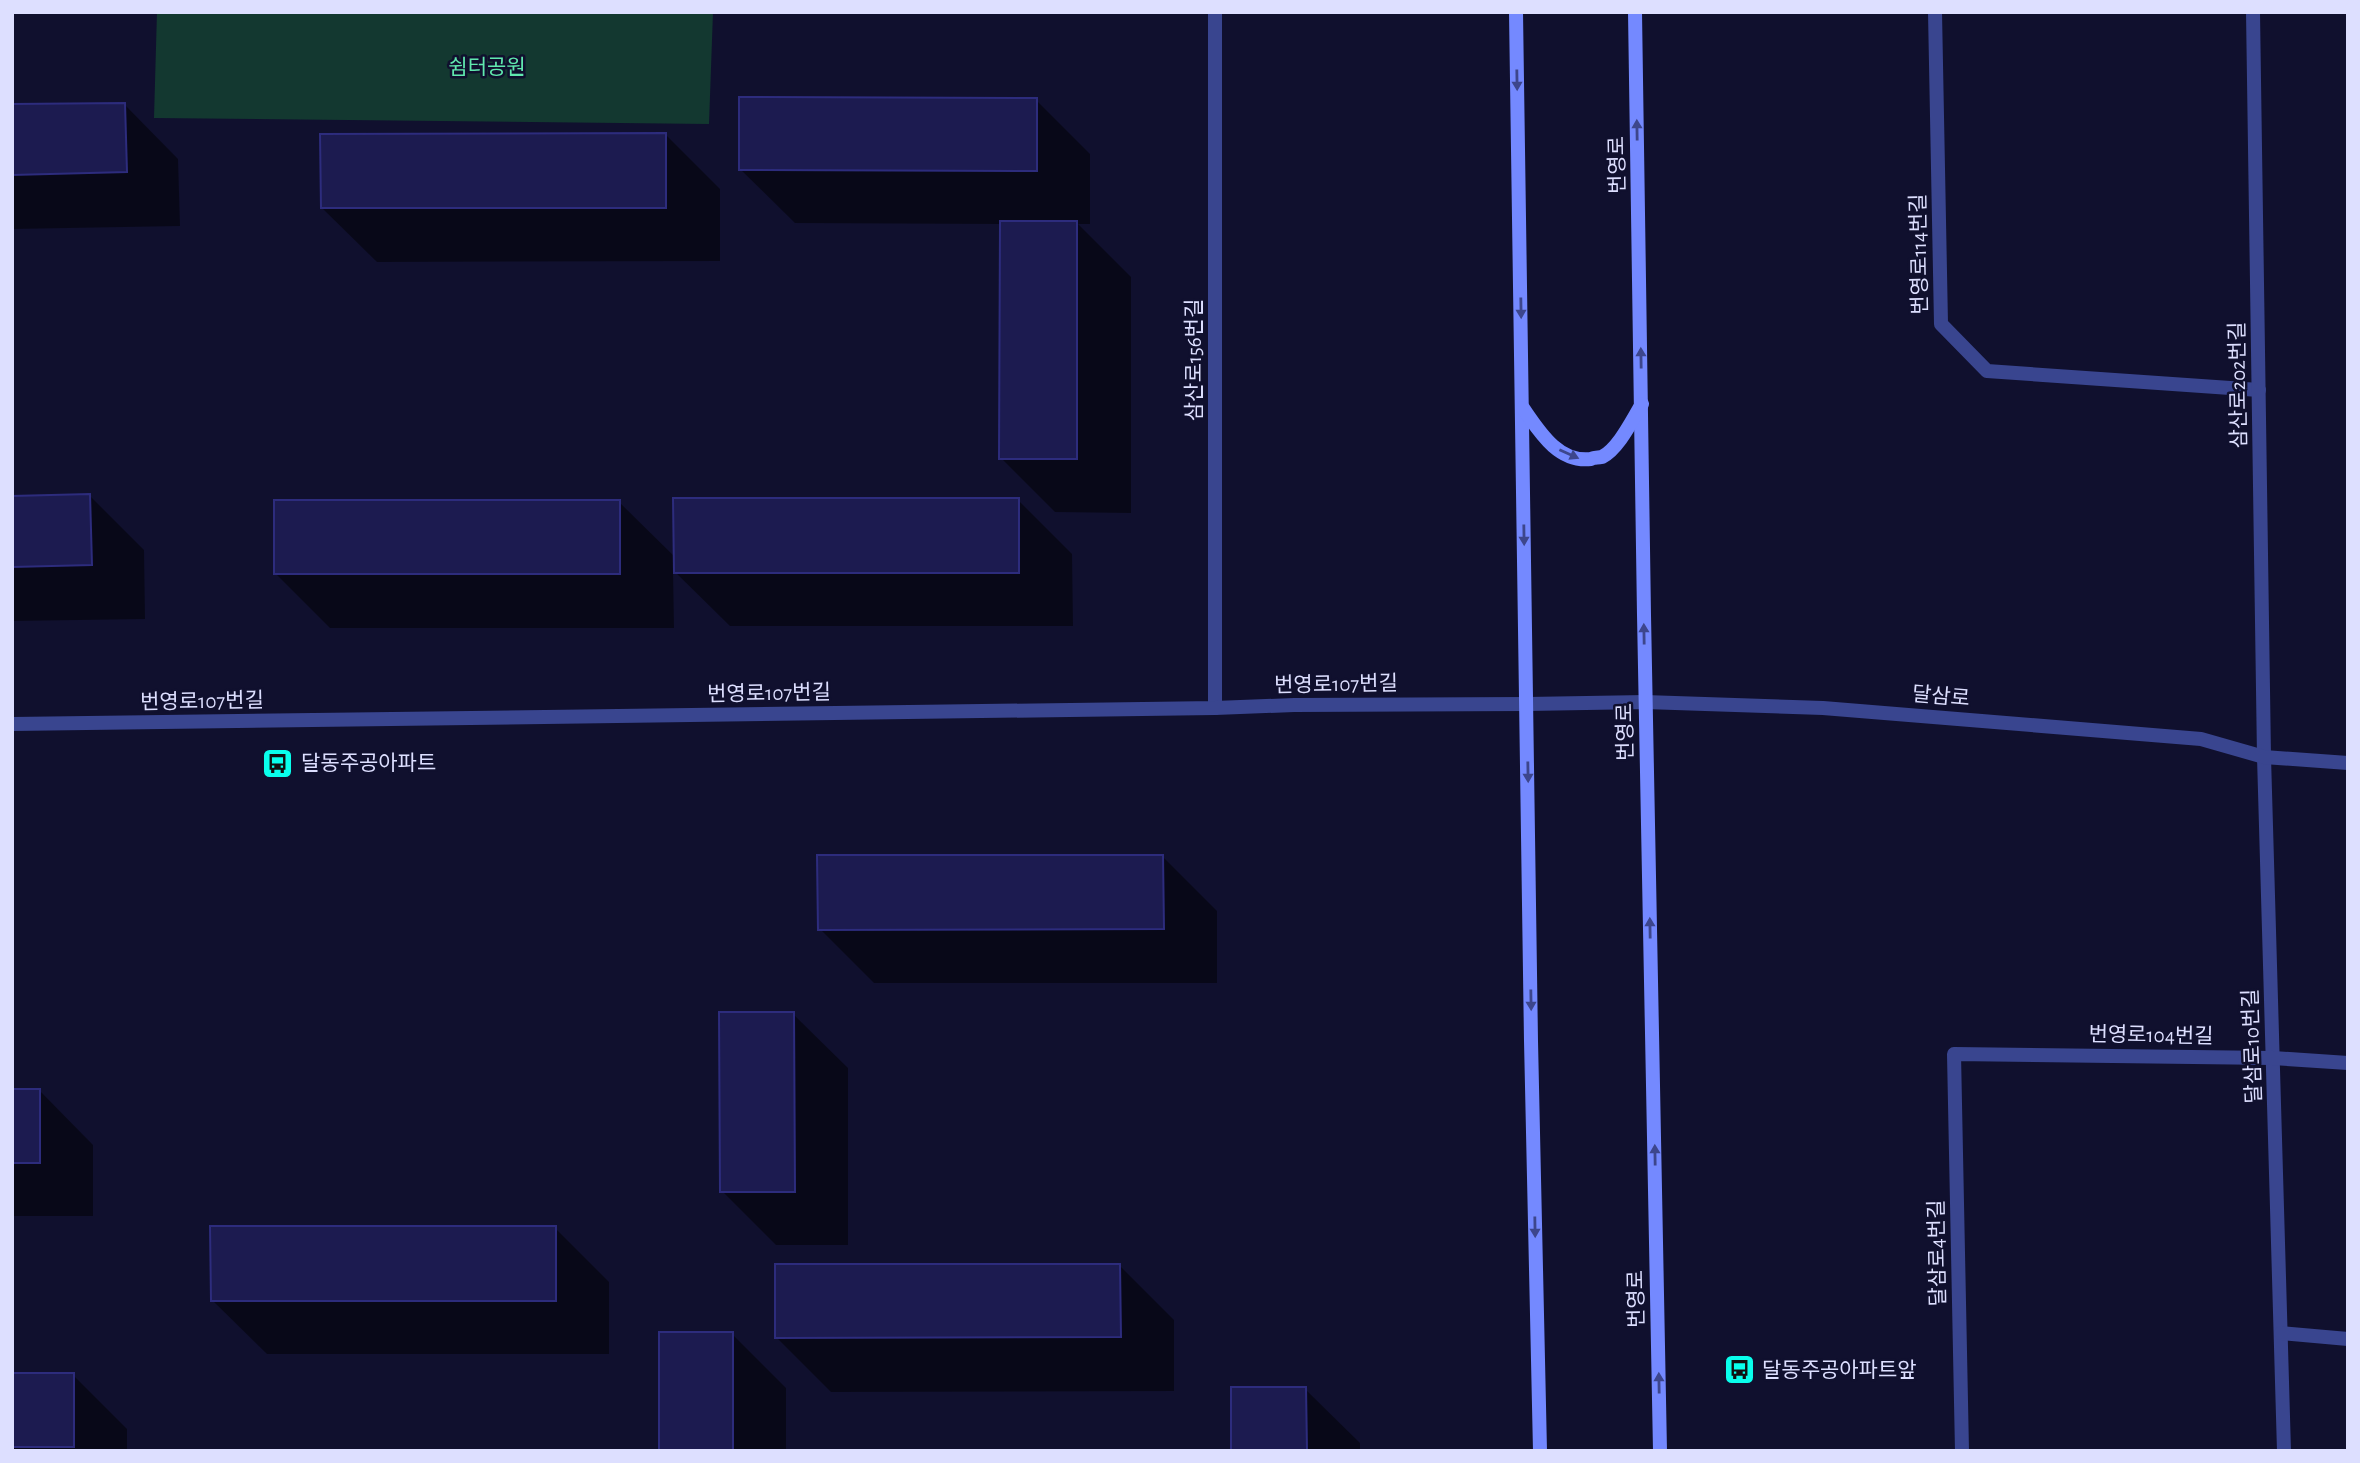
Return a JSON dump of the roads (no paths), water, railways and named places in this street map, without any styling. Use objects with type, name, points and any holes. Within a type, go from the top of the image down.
[{"type":"main road","points":[[1516,12],[1531,1041],[1541,1451]]},
{"type":"main road","name":"번영로","points":[[1635,12],[1660,1451]]},
{"type":"main road","points":[[1522,407],[1544,439],[1565,455],[1582,460],[1601,457],[1611,448],[1620,439],[1642,404]]},
{"type":"street","name":"삼산로156번길","points":[[1215,708],[1216,12]]},
{"type":"street","name":"번영로114번길","points":[[1935,12],[1941,324],[1987,372],[2259,390]]},
{"type":"street","name":"삼산로202번길","points":[[2253,12],[2263,757]]},
{"type":"street","name":"달삼로","points":[[1527,704],[1645,702],[1823,708],[2201,738],[2263,757],[2348,763]]},
{"type":"street","name":"번영로107번길","points":[[12,724],[1527,704]]},
{"type":"street","name":"달삼로10번길","points":[[2263,757],[2284,1451]]},
{"type":"street","name":"번영로104번길","points":[[1954,1054],[2273,1058],[2348,1063]]},
{"type":"street","name":"달삼로4번길","points":[[1954,1054],[1962,1451]]},
{"type":"street","points":[[2281,1333],[2348,1339]]},
{"type":"place","name":"달동주공아파트","points":[[278,763]]},
{"type":"place","name":"달동주공아파트앞","points":[[1739,1370]]},
{"type":"park label","name":"쉼터공원","points":[[487,67]]}]
